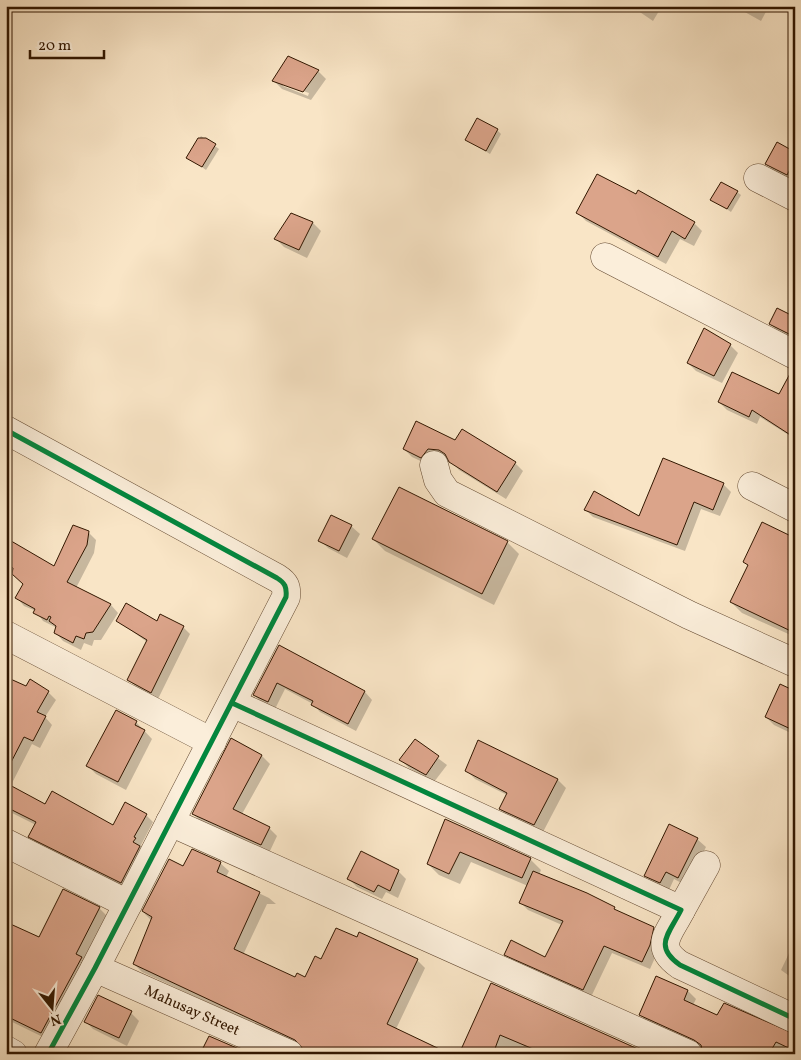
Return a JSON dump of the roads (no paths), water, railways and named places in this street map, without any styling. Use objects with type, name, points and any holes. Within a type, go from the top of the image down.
[{"type":"street","points":[[758,178],[795,197]]},
{"type":"street","points":[[604,257],[795,355]]},
{"type":"street","points":[[6,430],[284,583],[286,597],[95,968],[48,1054]]},
{"type":"street","points":[[434,465],[438,480],[447,493],[689,615],[795,663]]},
{"type":"street","points":[[752,486],[795,508]]},
{"type":"street","points":[[6,635],[212,742]]},
{"type":"street","points":[[232,703],[681,910]]},
{"type":"street","points":[[170,822],[688,1054]]},
{"type":"street","points":[[6,843],[128,904]]},
{"type":"street","points":[[706,865],[664,946],[665,953],[680,966],[795,1019]]},
{"type":"street","name":"Mahusay Street","points":[[95,968],[288,1054]]},
{"type":"street","points":[[6,1050],[13,1054]]}]
